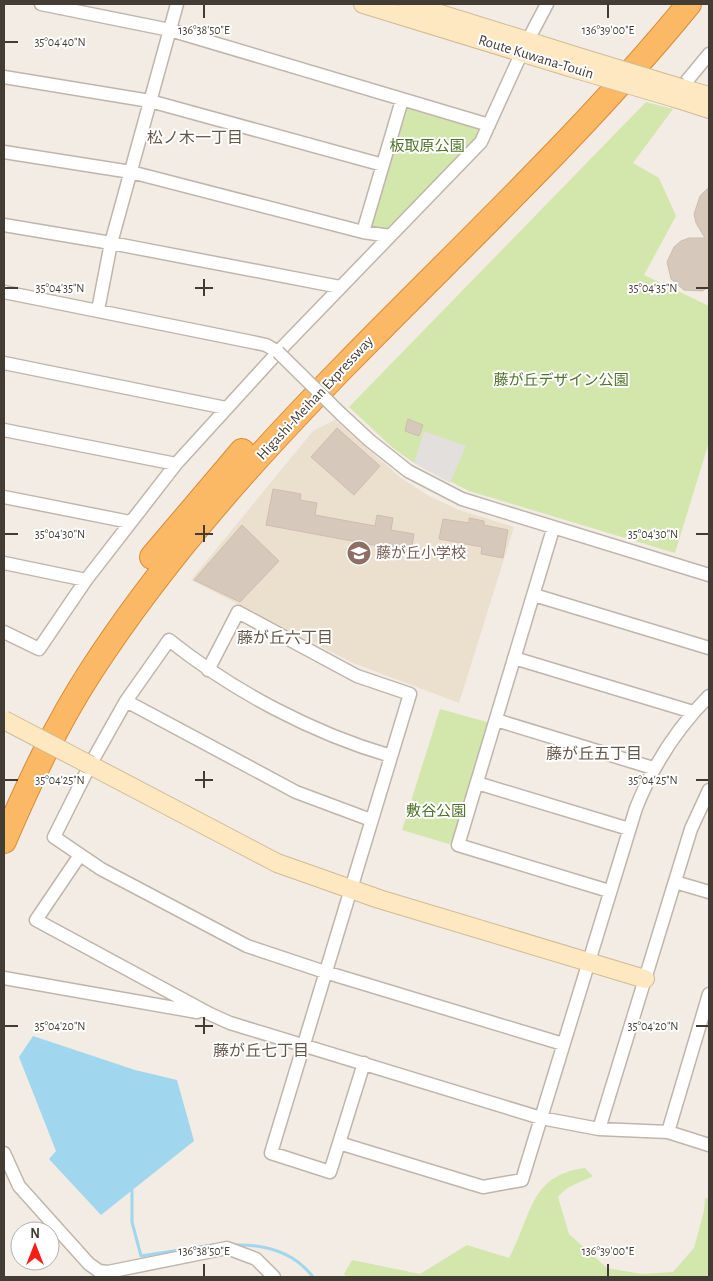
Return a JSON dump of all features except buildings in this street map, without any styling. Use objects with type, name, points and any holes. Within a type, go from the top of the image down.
[{"type":"highway","name":"Higashi-Meihan Expressway","points":[[4,802],[46,716],[76,664],[112,610],[193,506],[317,370],[562,124],[669,4]]},
{"type":"highway","name":"Higashi-Meihan Expressway","points":[[4,841],[30,782],[75,698],[125,621],[167,564],[251,466],[329,380],[575,133],[653,48],[689,4]]},
{"type":"street","points":[[42,4],[170,30],[489,125]]},
{"type":"street","points":[[98,310],[111,243],[177,4]]},
{"type":"street","name":"Route Kuwana-Touin","points":[[363,4],[525,46]]},
{"type":"street","name":"Route Kuwana-Touin","points":[[408,4],[525,46],[678,93],[709,109]]},
{"type":"street","points":[[4,632],[39,649],[86,580],[176,464],[278,352],[481,142],[525,46],[547,4]]},
{"type":"street","points":[[678,93],[709,54]]},
{"type":"street","points":[[4,77],[150,101],[383,165]]},
{"type":"street","name":"Route Kuwana-Touin","points":[[678,93],[709,96]]},
{"type":"street","points":[[363,232],[402,100]]},
{"type":"street","points":[[4,152],[131,172],[363,232],[390,236]]},
{"type":"street","points":[[4,225],[111,243],[340,288]]},
{"type":"street","points":[[4,292],[266,345],[278,352],[381,450],[425,481],[462,499],[553,529],[709,575]]},
{"type":"street","points":[[4,363],[226,408]]},
{"type":"street","points":[[4,430],[176,464]]},
{"type":"street","points":[[4,497],[130,522]]},
{"type":"street","points":[[553,529],[458,845],[609,892]]},
{"type":"street","points":[[4,563],[86,580]]},
{"type":"street","points":[[534,595],[709,648]]},
{"type":"street","points":[[208,670],[238,612],[357,676],[410,694],[271,1153],[330,1172],[364,1063]]},
{"type":"street","points":[[391,756],[347,744],[318,730],[208,670],[169,640],[126,701],[90,765],[54,837],[80,855],[228,937],[266,953],[563,1044]]},
{"type":"street","points":[[514,658],[693,712]]},
{"type":"street","points":[[339,1143],[483,1187],[522,1180],[629,829],[654,768],[693,712],[709,696]]},
{"type":"street","points":[[126,701],[296,792],[371,820]]},
{"type":"street","points":[[4,719],[277,863],[350,890],[645,979]]},
{"type":"street","points":[[496,720],[654,768]]},
{"type":"street","points":[[477,783],[629,829]]},
{"type":"street","points":[[600,1130],[691,829],[709,790]]},
{"type":"street","points":[[80,855],[36,920],[210,1014],[303,1045],[541,1118],[600,1130],[668,1132],[709,1145]]},
{"type":"street","points":[[675,882],[709,892]]},
{"type":"street","points":[[4,978],[210,1014]]},
{"type":"street","points":[[668,1132],[709,997]]},
{"type":"street","points":[[4,1153],[19,1186],[89,1264],[98,1271],[108,1272],[227,1248],[256,1259],[274,1277]]},
{"type":"shaded area","name":"藤が丘小学校","points":[[335,420],[401,478],[429,496],[459,510],[514,527],[459,703],[353,663],[191,580],[313,431]]},
{"type":"shaded area","points":[[424,431],[466,446],[450,483],[414,463]]},
{"type":"green space","name":"藤が丘デザイン公園","points":[[646,102],[673,109],[633,163],[659,178],[676,216],[644,275],[709,306],[709,442],[675,553],[469,491],[414,463],[393,448],[349,407]]},
{"type":"green space","name":"板取原公園","points":[[410,106],[480,128],[481,134],[389,231],[373,228],[370,225],[404,110]]},
{"type":"green space","name":"敷谷公園","points":[[440,709],[487,722],[488,726],[454,840],[449,844],[402,830]]},
{"type":"green space","points":[[585,1168],[593,1176],[570,1187],[558,1197],[569,1234],[607,1268],[642,1274],[673,1272],[694,1248],[704,1211],[705,1198],[709,1199],[709,1277],[347,1277],[344,1274],[352,1260],[420,1274],[467,1245],[509,1258],[528,1213],[542,1188],[553,1179],[567,1172]]},
{"type":"water","points":[[33,1036],[135,1070],[177,1080],[194,1141],[101,1215],[49,1159],[56,1151],[19,1057]]},
{"type":"waterway","points":[[129,1187],[132,1191],[132,1222],[141,1256],[212,1245]]},
{"type":"waterway","points":[[234,1245],[257,1246],[278,1251],[297,1261],[313,1277]]},
{"type":"place","name":"藤が丘小学校","points":[[359,553]]},
{"type":"district","name":"松ノ木一丁目","points":[[195,138]]},
{"type":"district","name":"藤が丘六丁目","points":[[285,638]]},
{"type":"district","name":"藤が丘五丁目","points":[[594,754]]},
{"type":"district","name":"藤が丘七丁目","points":[[261,1051]]}]
